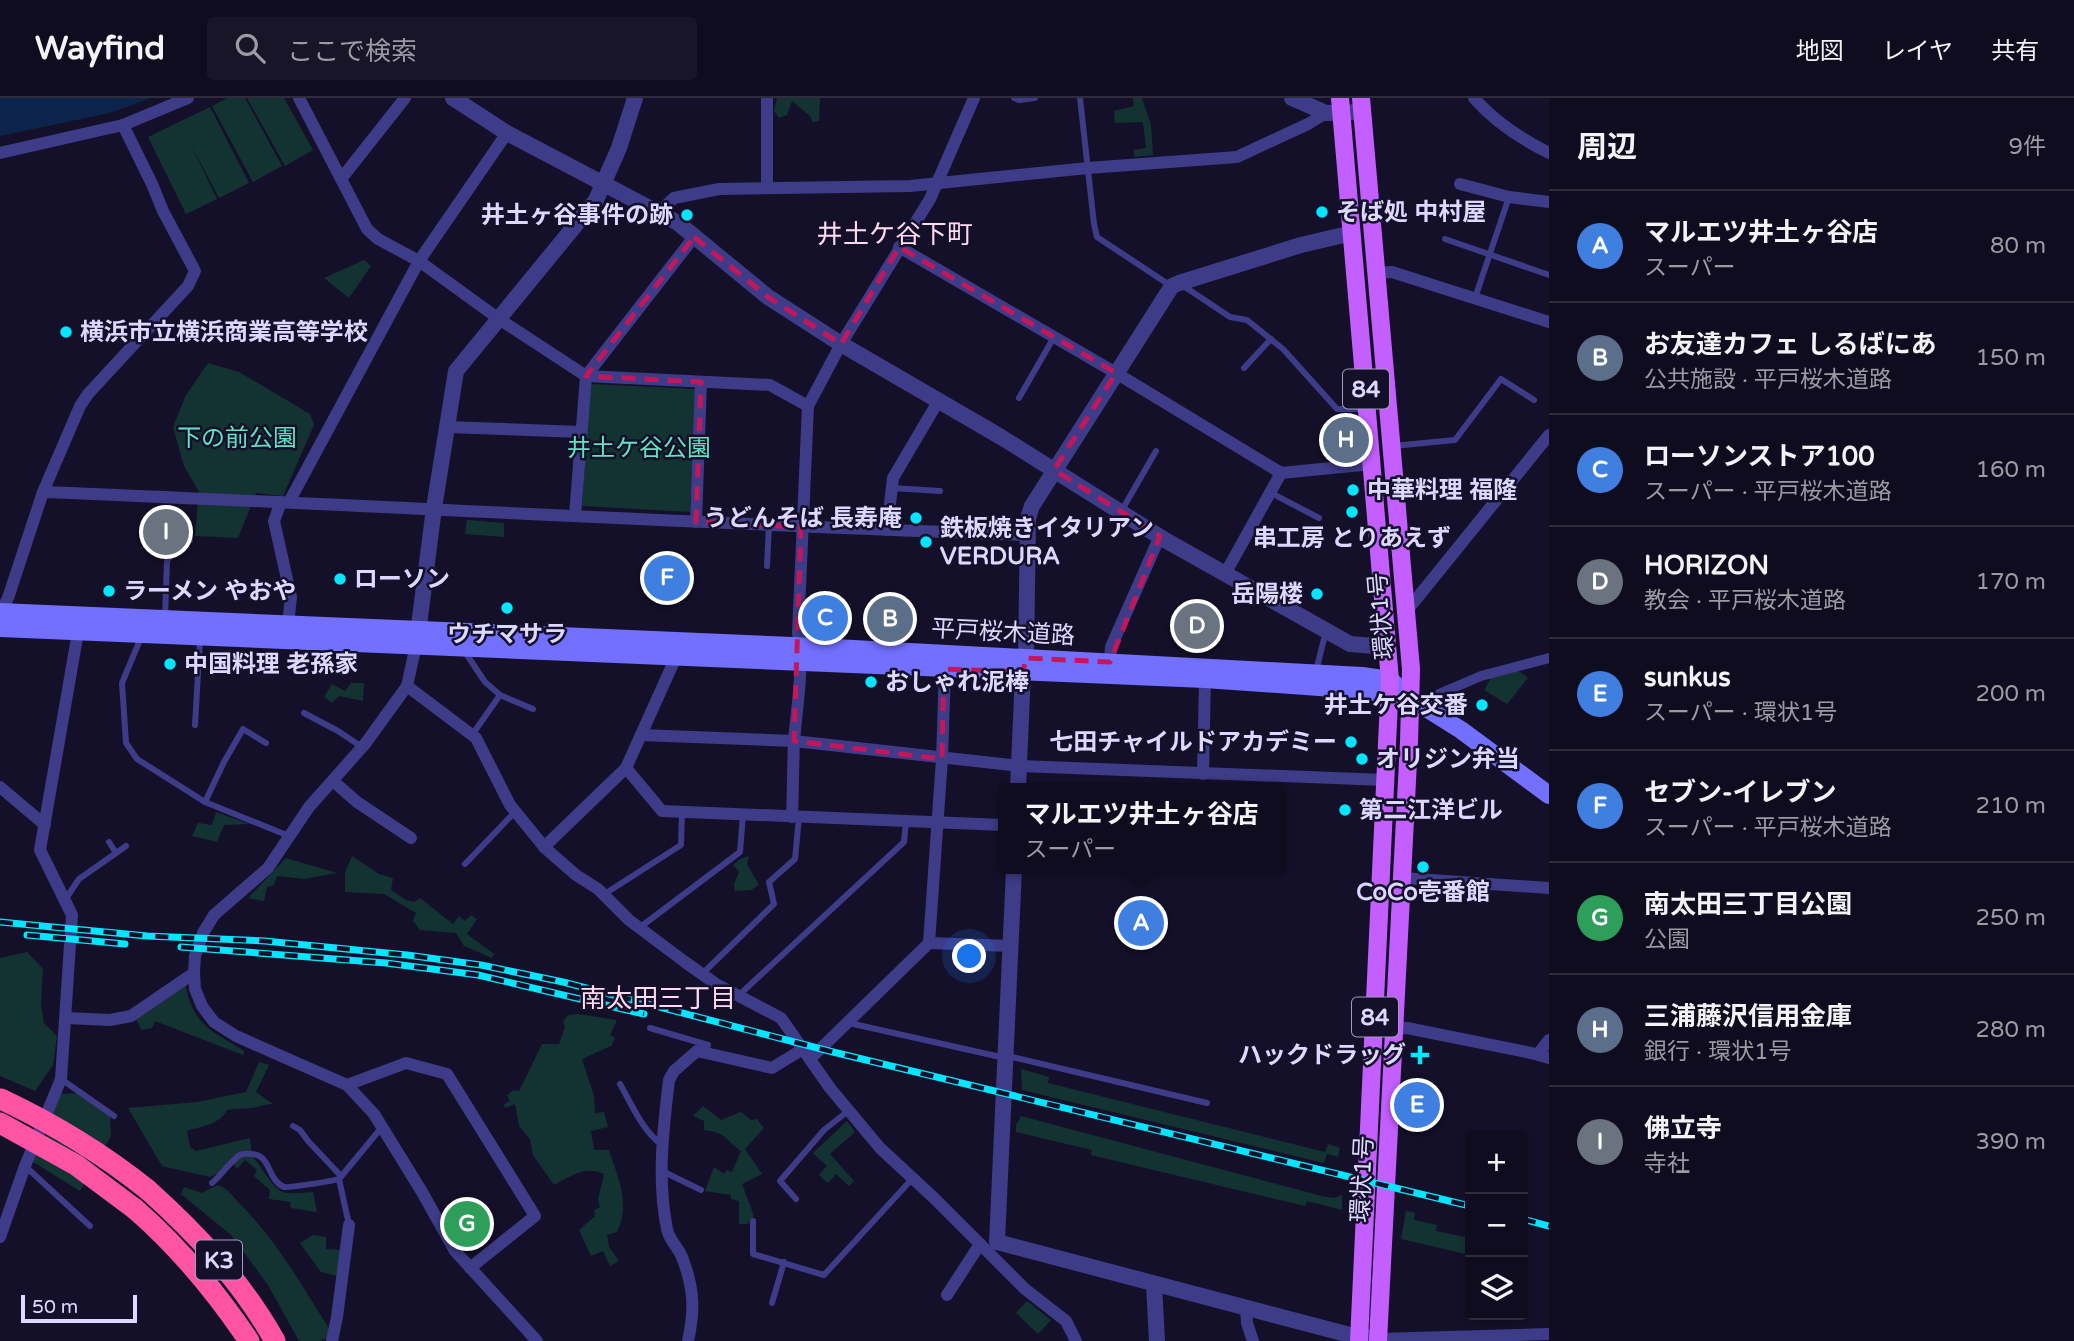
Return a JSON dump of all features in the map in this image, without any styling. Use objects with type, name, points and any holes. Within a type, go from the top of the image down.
[{"type":"highway","name":"K3","points":[[0,1099],[79,1140],[148,1190],[222,1263],[248,1297],[275,1341]]},
{"type":"highway","name":"K3","points":[[0,1123],[76,1165],[135,1209],[165,1236],[205,1279],[249,1341]]},
{"type":"main road","name":"環状1号","points":[[1364,103],[1376,273],[1410,649],[1402,878],[1378,1340]]},
{"type":"main road","name":"環状1号","points":[[1335,108],[1352,233],[1390,686],[1359,1338]]},
{"type":"main road","points":[[0,612],[288,625],[418,638]]},
{"type":"main road","points":[[0,628],[200,637],[418,638]]},
{"type":"main road","name":"平戸桜木道路","points":[[418,638],[462,647],[676,657],[800,654],[945,669],[1110,662],[1315,673],[1390,686]]},
{"type":"main road","name":"平戸桜木道路","points":[[418,638],[1025,665],[1205,679],[1390,686]]},
{"type":"main road","points":[[1390,686],[1461,730],[1549,794]]},
{"type":"street","points":[[0,153],[123,125],[188,98]]},
{"type":"street","points":[[299,98],[367,229],[378,239],[419,261],[499,319],[586,376],[770,385],[808,406]]},
{"type":"street","points":[[341,179],[405,98]]},
{"type":"street","points":[[537,1341],[455,1251],[374,1114],[347,1085],[248,1042],[214,1022],[202,1006],[195,989],[195,956],[203,933],[214,915],[268,868],[309,807],[362,747],[407,686],[418,638],[434,508],[456,371],[596,200],[619,148],[635,98]]},
{"type":"street","points":[[767,98],[767,187]]},
{"type":"street","points":[[795,817],[794,741],[800,654],[798,633],[808,406],[841,344],[930,199],[974,98]]},
{"type":"street","points":[[1292,98],[1335,108]]},
{"type":"street","points":[[1474,98],[1487,113],[1549,153]]},
{"type":"street","points":[[457,99],[507,133],[678,223],[768,297],[841,344],[939,400],[1160,536],[1350,644],[1387,647]]},
{"type":"street","points":[[658,213],[674,198],[719,189],[936,184],[1237,157],[1308,124],[1335,108],[1364,103]]},
{"type":"street","points":[[0,612],[8,598],[43,492],[80,406],[188,286],[195,271],[163,211],[123,125]]},
{"type":"street","points":[[288,625],[291,597],[274,521],[419,261],[507,133]]},
{"type":"street","points":[[1460,184],[1509,197],[1549,202]]},
{"type":"street","points":[[1018,783],[1025,665],[1027,534],[1032,506],[1175,285],[1300,246],[1352,233]]},
{"type":"street","points":[[575,516],[586,376],[694,237]]},
{"type":"street","points":[[900,247],[1282,473],[1372,464]]},
{"type":"street","points":[[1376,273],[1392,272],[1549,321]]},
{"type":"street","points":[[696,522],[701,382]]},
{"type":"street","points":[[887,530],[893,478],[939,400]]},
{"type":"street","points":[[447,427],[581,432]]},
{"type":"street","points":[[1405,613],[1549,435]]},
{"type":"street","points":[[1225,574],[1282,473]]},
{"type":"street","points":[[43,492],[434,508],[769,526],[1027,534]]},
{"type":"street","points":[[1110,662],[1111,647],[1160,536]]},
{"type":"street","points":[[0,1237],[25,1166],[61,1079],[72,915],[40,850],[78,632]]},
{"type":"street","points":[[544,847],[626,768],[676,657]]},
{"type":"street","points":[[1439,694],[1481,676],[1549,658]]},
{"type":"street","points":[[688,1341],[694,1302],[681,1254],[668,1234],[663,1206],[662,1146],[668,1080],[674,1071],[697,1051],[772,1068],[807,1054],[847,1022],[929,943],[942,759],[945,669]]},
{"type":"street","points":[[1203,774],[1205,679]]},
{"type":"street","points":[[407,686],[476,738],[515,812],[544,847],[629,920],[702,975],[781,1018],[848,1111],[880,1148],[988,1246],[1025,1289],[1066,1321],[1076,1341]]},
{"type":"street","points":[[641,735],[794,741],[1020,766],[1385,780]]},
{"type":"street","points":[[626,768],[662,811],[998,825]]},
{"type":"street","points":[[333,781],[357,802],[411,838]]},
{"type":"street","points":[[0,787],[44,825]]},
{"type":"street","points":[[947,1295],[988,1246],[1007,1057],[1014,874]]},
{"type":"street","points":[[1402,878],[1549,888]]},
{"type":"street","points":[[929,943],[1011,946]]},
{"type":"street","points":[[65,1018],[110,1020],[131,1016],[194,973]]},
{"type":"street","points":[[1393,1029],[1407,1028],[1543,1056],[1549,1040]]},
{"type":"street","points":[[347,1085],[406,1063],[447,1074],[535,1216],[470,1268]]},
{"type":"street","points":[[332,1341],[349,1225]]},
{"type":"street","points":[[988,1246],[1154,1284],[1359,1338],[1496,1339],[1549,1334]]},
{"type":"street","points":[[1154,1284],[1157,1341]]},
{"type":"street","points":[[1246,1308],[1252,1341]]},
{"type":"lane","points":[[1014,98],[1034,98]]},
{"type":"lane","points":[[1080,98],[1097,237],[1230,317],[1247,320],[1283,349],[1337,409],[1367,409]]},
{"type":"lane","points":[[1475,298],[1509,197]]},
{"type":"lane","points":[[1445,239],[1549,275]]},
{"type":"lane","points":[[1019,398],[1055,337]]},
{"type":"lane","points":[[1244,368],[1271,340]]},
{"type":"lane","points":[[1391,446],[1455,440],[1501,379],[1534,400]]},
{"type":"lane","points":[[1121,512],[1156,451]]},
{"type":"lane","points":[[892,488],[940,491]]},
{"type":"lane","points":[[1271,493],[1319,518]]},
{"type":"lane","points":[[767,566],[769,526]]},
{"type":"lane","points":[[165,620],[167,561],[174,538],[190,540]]},
{"type":"lane","points":[[1315,673],[1326,630]]},
{"type":"lane","points":[[142,634],[122,682],[126,743],[137,759],[205,802],[289,836]]},
{"type":"lane","points":[[195,724],[200,637]]},
{"type":"lane","points":[[462,647],[485,682],[500,695],[533,709]]},
{"type":"lane","points":[[472,735],[500,695]]},
{"type":"lane","points":[[304,713],[362,747]]},
{"type":"lane","points":[[205,802],[223,762],[243,729],[266,743]]},
{"type":"lane","points":[[465,864],[515,812]]},
{"type":"lane","points":[[603,895],[681,845],[682,812]]},
{"type":"lane","points":[[639,928],[740,852],[743,814]]},
{"type":"lane","points":[[702,975],[774,904],[769,882],[795,859],[795,817]]},
{"type":"lane","points":[[738,996],[904,842],[906,821]]},
{"type":"lane","points":[[109,842],[116,853]]},
{"type":"lane","points":[[65,900],[79,879],[126,846]]},
{"type":"lane","points":[[847,1022],[1207,1103]]},
{"type":"lane","points":[[650,1028],[708,1045],[705,1052]]},
{"type":"lane","points":[[61,1079],[114,1116]]},
{"type":"lane","points":[[620,1084],[652,1138],[662,1146]]},
{"type":"lane","points":[[796,1199],[780,1181],[824,1130],[848,1111]]},
{"type":"lane","points":[[293,1126],[300,1130],[340,1178],[349,1225]]},
{"type":"lane","points":[[212,1183],[226,1171],[237,1156],[243,1154],[256,1154],[263,1158],[277,1182],[285,1187],[330,1182],[340,1178],[382,1127]]},
{"type":"lane","points":[[25,1166],[90,1226]]},
{"type":"lane","points":[[662,1171],[701,1190]]},
{"type":"lane","points":[[753,1221],[753,1254],[824,1275],[912,1179]]},
{"type":"lane","points":[[772,1303],[783,1262]]},
{"type":"highlighted area","points":[[694,237],[768,297],[841,344],[899,247],[1116,373],[1054,470],[1160,536],[1110,662],[1026,658],[1023,672],[944,669],[942,759],[794,741],[801,527],[696,522],[701,382],[586,376]]},
{"type":"green space","points":[[227,98],[245,98],[282,166],[253,182],[212,106]]},
{"type":"green space","points":[[247,98],[284,98],[313,150],[285,166]]},
{"type":"green space","points":[[777,98],[820,98],[819,121],[812,122],[811,117],[792,101],[787,115],[779,118],[774,111]]},
{"type":"green space","points":[[1133,98],[1142,98],[1151,125],[1153,155],[1134,157],[1134,150],[1146,148],[1143,122],[1115,123],[1114,111],[1134,106]]},
{"type":"green space","points":[[210,107],[249,183],[219,198],[190,143],[217,199],[186,214],[148,137]]},
{"type":"green space","points":[[364,260],[371,266],[349,298],[324,278]]},
{"type":"green space","name":"下の前公園","points":[[208,363],[239,372],[310,414],[314,425],[283,496],[256,493],[238,538],[195,536],[199,492],[184,466],[173,427],[186,395]]},
{"type":"green space","name":"井土ケ谷公園","points":[[590,384],[696,389],[690,512],[582,506]]},
{"type":"green space","points":[[467,520],[504,523],[504,537],[465,534]]},
{"type":"green space","points":[[1519,671],[1528,678],[1507,704],[1484,690],[1491,678]]},
{"type":"green space","points":[[351,683],[364,683],[363,701],[339,696],[332,703],[324,697],[332,684],[345,691]]},
{"type":"green space","points":[[216,812],[249,824],[224,825],[217,842],[192,836],[198,823],[212,825]]},
{"type":"green space","points":[[352,856],[379,874],[393,878],[391,890],[406,900],[414,902],[420,898],[453,924],[459,916],[465,921],[471,915],[477,919],[467,934],[494,954],[492,958],[464,946],[456,933],[420,930],[413,921],[416,913],[384,894],[345,892],[345,873]]},
{"type":"green space","points":[[749,856],[747,864],[759,885],[751,890],[735,891],[734,884],[739,872],[733,865]]},
{"type":"green space","points":[[286,858],[337,873],[304,879],[277,876],[274,885],[267,887],[264,901],[248,898]]},
{"type":"green space","points":[[27,952],[43,969],[41,1004],[44,1023],[57,1036],[53,1065],[35,1091],[0,1076],[0,958]]},
{"type":"green space","points":[[185,984],[193,1009],[199,1018],[212,1031],[244,1051],[243,1055],[155,1021],[152,1028],[142,1030],[135,1018]]},
{"type":"green space","points":[[568,1015],[617,1020],[610,1035],[615,1038],[611,1046],[582,1059],[594,1096],[595,1113],[604,1112],[608,1127],[591,1131],[594,1150],[609,1150],[622,1191],[621,1222],[617,1232],[607,1235],[609,1247],[619,1261],[610,1266],[603,1251],[591,1256],[579,1230],[595,1216],[594,1210],[600,1207],[598,1200],[604,1174],[584,1171],[554,1185],[533,1155],[530,1139],[519,1126],[515,1104],[505,1108],[504,1104],[510,1101],[507,1095],[513,1090],[519,1091],[542,1044],[559,1044],[565,1027],[563,1022]]},
{"type":"green space","points":[[259,1062],[269,1065],[256,1092],[273,1104],[227,1110],[215,1122],[187,1131],[190,1147],[196,1151],[250,1138],[252,1156],[275,1186],[286,1193],[313,1192],[317,1212],[291,1208],[290,1202],[269,1199],[270,1190],[254,1176],[257,1170],[245,1160],[237,1169],[231,1161],[221,1172],[210,1177],[162,1166],[128,1108],[197,1102],[246,1092]]},
{"type":"green space","points":[[1021,1069],[1049,1077],[1048,1083],[1325,1152],[1328,1144],[1340,1148],[1338,1157],[1327,1154],[1324,1163],[1022,1090]]},
{"type":"green space","points":[[80,1093],[110,1116],[111,1136],[80,1191],[33,1162],[61,1094]]},
{"type":"green space","points":[[703,1106],[721,1120],[741,1112],[751,1120],[757,1119],[764,1128],[745,1149],[762,1174],[742,1184],[754,1216],[748,1224],[739,1224],[739,1201],[731,1199],[731,1195],[705,1191],[714,1167],[724,1174],[727,1170],[732,1172],[741,1151],[721,1134],[704,1130],[704,1121],[693,1116]]},
{"type":"green space","points":[[1021,1116],[1322,1196],[1334,1198],[1342,1195],[1342,1210],[1307,1201],[1305,1206],[1091,1155],[1092,1150],[1016,1132]]},
{"type":"green space","points":[[847,1121],[855,1132],[830,1154],[854,1181],[849,1186],[836,1174],[828,1183],[819,1175],[827,1166],[813,1153]]},
{"type":"green space","points":[[218,1185],[231,1194],[252,1216],[276,1247],[330,1330],[328,1338],[320,1341],[299,1341],[268,1285],[231,1235],[181,1194],[184,1187],[202,1193]]},
{"type":"green space","points":[[467,1202],[491,1233],[468,1250],[445,1214]]},
{"type":"green space","points":[[1406,1211],[1415,1213],[1414,1220],[1437,1225],[1436,1231],[1465,1237],[1465,1254],[1401,1239]]},
{"type":"green space","points":[[313,1235],[326,1237],[326,1249],[341,1250],[338,1276],[321,1272],[300,1243]]},
{"type":"green space","points":[[1027,1301],[1051,1320],[1038,1334],[1016,1313]]},
{"type":"water","points":[[0,98],[151,98],[110,113],[0,136]]},
{"type":"railway","points":[[0,922],[147,936],[265,941],[481,965],[563,982],[833,1052],[1465,1205]]},
{"type":"railway","points":[[27,935],[125,944]]},
{"type":"railway","points":[[181,947],[386,963],[478,975],[644,1014]]},
{"type":"railway","points":[[1528,1220],[1549,1226]]},
{"type":"place","name":"そば処 中村屋","points":[[1322,212]]},
{"type":"place","name":"井土ヶ谷事件の跡","points":[[687,215]]},
{"type":"place","name":"横浜市立横浜商業高等学校","points":[[66,332]]},
{"type":"place","name":"三浦藤沢信用金庫","points":[[1346,440]]},
{"type":"place","name":"中華料理 福隆","points":[[1353,490]]},
{"type":"place","name":"串工房 とりあえず","points":[[1352,512]]},
{"type":"place","name":"うどんそば 長寿庵","points":[[916,518]]},
{"type":"place","name":"佛立寺","points":[[166,532]]},
{"type":"place","name":"鉄板焼きイタリアン VERDURA","points":[[926,542]]},
{"type":"place","name":"セブン-イレブン","points":[[667,578]]},
{"type":"place","name":"ローソン","points":[[340,579]]},
{"type":"place","name":"ラーメン やおや","points":[[109,591]]},
{"type":"place","name":"岳陽楼","points":[[1317,594]]},
{"type":"place","name":"ウチマサラ","points":[[507,608]]},
{"type":"place","name":"ローソンストア100","points":[[825,618]]},
{"type":"place","name":"お友達カフェ しるばにあ","points":[[890,619]]},
{"type":"place","name":"HORIZON","points":[[1197,626]]},
{"type":"place","name":"中国料理 老孫家","points":[[170,664]]},
{"type":"place","name":"おしゃれ泥棒","points":[[871,682]]},
{"type":"place","name":"井土ケ谷交番","points":[[1482,705]]},
{"type":"place","name":"七田チャイルドアカデミー","points":[[1351,742]]},
{"type":"place","name":"オリジン弁当","points":[[1362,759]]},
{"type":"place","name":"第二江洋ビル","points":[[1345,810]]},
{"type":"place","name":"CoCo壱番館","points":[[1423,867]]},
{"type":"place","name":"マルエツ井土ヶ谷店","points":[[1141,923]]},
{"type":"place","name":"ハックドラッグ","points":[[1420,1055]]},
{"type":"place","name":"sunkus","points":[[1417,1105]]},
{"type":"place","name":"南太田三丁目公園","points":[[467,1224]]},
{"type":"district","name":"井土ケ谷下町","points":[[895,234]]},
{"type":"district","name":"南太田三丁目","points":[[658,998]]}]
